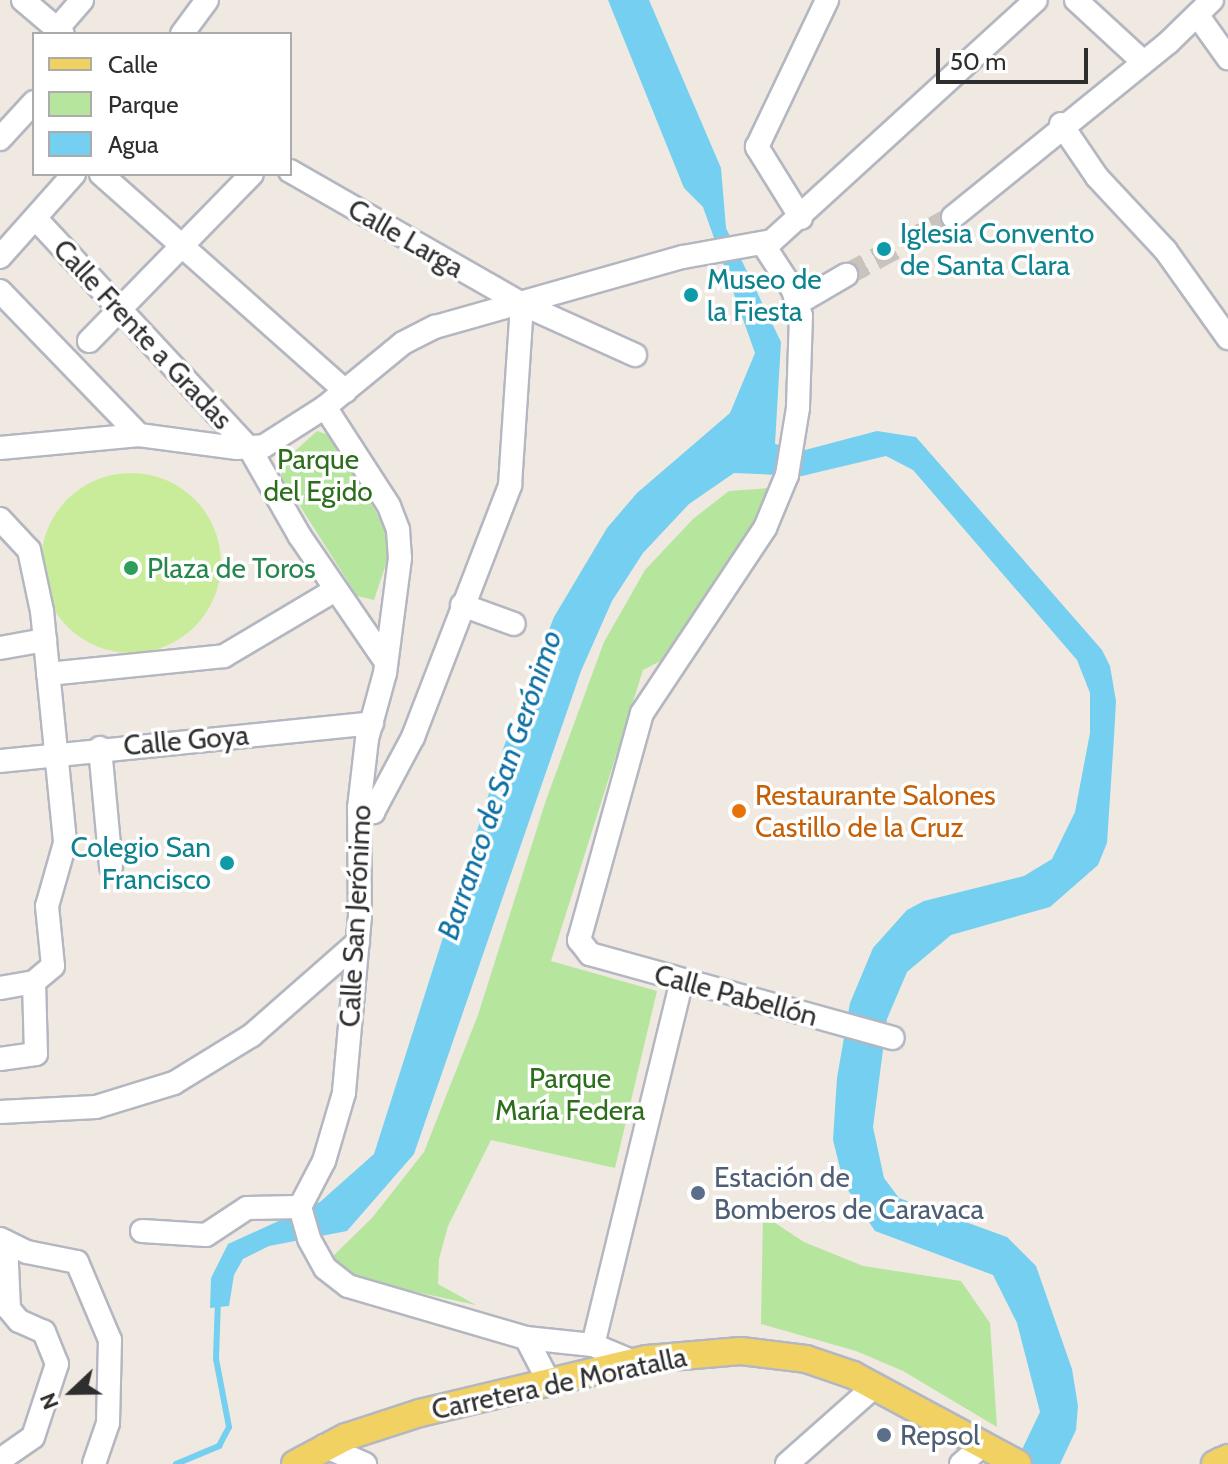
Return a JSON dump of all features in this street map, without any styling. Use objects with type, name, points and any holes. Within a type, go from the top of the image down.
[{"type":"main road","name":"Carretera de Moratalla","points":[[295,1464],[324,1446],[398,1419],[547,1376],[585,1373],[634,1362],[713,1351],[764,1353],[826,1364],[875,1386],[999,1455]]},
{"type":"main road","points":[[1215,1464],[1228,1458]]},
{"type":"street","points":[[23,0],[60,32],[82,0]]},
{"type":"street","points":[[183,32],[207,0]]},
{"type":"street","points":[[801,218],[757,147],[827,0]]},
{"type":"street","points":[[0,448],[139,435],[250,449],[279,438],[325,407],[419,334],[741,246],[801,218],[1036,0]]},
{"type":"street","points":[[1076,0],[1141,60]]},
{"type":"street","points":[[953,217],[1061,124],[1205,8],[1228,58]]},
{"type":"street","points":[[0,139],[32,109]]},
{"type":"street","points":[[1061,124],[1097,177],[1166,251],[1228,338]]},
{"type":"street","name":"Calle Larga","points":[[292,172],[522,304],[635,355]]},
{"type":"street","points":[[0,257],[37,220],[72,176]]},
{"type":"street","points":[[103,176],[345,391]]},
{"type":"street","points":[[89,341],[250,176]]},
{"type":"street","name":"Calle Frente a Gradas","points":[[37,220],[250,449],[335,590],[386,662]]},
{"type":"street","points":[[741,246],[798,303],[846,275]]},
{"type":"street","points":[[0,291],[139,435]]},
{"type":"street","name":"Calle Pabellón","points":[[798,303],[796,426],[783,490],[765,528],[642,713],[579,934],[581,947],[682,981],[893,1038]]},
{"type":"street","points":[[359,808],[373,812],[413,737],[510,485],[522,304]]},
{"type":"street","name":"Calle San Jerónimo","points":[[300,1210],[337,1125],[358,942],[359,808],[372,723],[386,662],[400,558],[398,530],[373,477],[325,407]]},
{"type":"street","points":[[274,491],[270,460],[279,438]]},
{"type":"street","points":[[0,519],[29,550],[45,640],[65,843],[47,906],[53,966],[34,982],[0,988]]},
{"type":"street","points":[[48,674],[224,656],[335,590]]},
{"type":"street","points":[[462,605],[514,624]]},
{"type":"street","points":[[0,648],[45,640]]},
{"type":"street","name":"Calle Goya","points":[[0,761],[100,748],[372,723]]},
{"type":"street","points":[[100,748],[111,866]]},
{"type":"street","points":[[0,1112],[96,1107],[174,1083],[252,1035],[358,942]]},
{"type":"street","points":[[593,1345],[682,981]]},
{"type":"street","points":[[0,1059],[36,1054],[34,982]]},
{"type":"street","points":[[142,1231],[206,1235],[247,1208],[300,1210],[309,1239],[325,1268],[348,1286],[526,1338],[593,1345],[634,1362]]},
{"type":"street","points":[[0,1460],[33,1437],[57,1364],[44,1332],[19,1321],[9,1309],[3,1240],[77,1262],[110,1340],[108,1423],[94,1464]]},
{"type":"street","points":[[526,1338],[547,1376]]},
{"type":"street","points":[[547,1376],[546,1356],[563,1342]]},
{"type":"street","points":[[585,1373],[602,1362],[602,1354],[593,1345]]},
{"type":"street","points":[[787,1464],[875,1386]]},
{"type":"street","points":[[324,1446],[365,1464]]},
{"type":"street","points":[[961,1464],[999,1455]]},
{"type":"green space","name":"Parque del Egido","points":[[317,431],[332,436],[386,529],[390,552],[374,600],[357,596],[281,476],[284,461]]},
{"type":"green space","points":[[131,473],[166,480],[195,499],[214,528],[221,563],[214,598],[195,627],[166,646],[131,653],[96,646],[67,627],[48,598],[41,563],[48,528],[67,499],[96,480]]},
{"type":"green space","name":"Parque María Federa","points":[[783,490],[682,650],[643,670],[551,961],[657,991],[615,1168],[491,1140],[448,1226],[439,1259],[438,1284],[476,1305],[375,1283],[345,1271],[332,1257],[372,1218],[424,1152],[478,1015],[546,800],[604,642],[645,570],[693,519],[729,491]]},
{"type":"green space","points":[[763,1215],[804,1242],[863,1266],[961,1281],[990,1323],[997,1427],[903,1371],[856,1351],[761,1324]]},
{"type":"water","points":[[608,0],[649,0],[721,168],[726,228],[781,342],[775,444],[805,450],[877,431],[916,437],[1102,650],[1110,666],[1116,701],[1114,737],[1107,843],[1098,865],[1050,907],[951,935],[907,972],[887,1019],[873,1127],[884,1178],[899,1198],[1007,1237],[1036,1266],[1072,1369],[1078,1406],[1076,1430],[1060,1464],[1015,1464],[1040,1412],[1017,1323],[993,1275],[875,1231],[844,1184],[833,1140],[837,1078],[850,1003],[873,948],[907,910],[924,901],[1024,876],[1052,859],[1075,812],[1090,733],[1090,693],[1077,660],[913,470],[886,456],[802,476],[734,473],[689,504],[643,553],[612,601],[581,671],[414,1154],[347,1231],[269,1246],[243,1259],[234,1275],[229,1306],[210,1308],[211,1278],[228,1244],[320,1202],[374,1154],[503,749],[554,617],[607,528],[637,493],[730,413],[755,353],[703,207],[684,188]]},
{"type":"waterway","name":"Barranco de San Gerónimo","points":[[176,1464],[219,1446],[229,1427],[216,1359],[218,1300]]},
{"type":"tunnel","points":[[846,275],[953,217]]},
{"type":"place","name":"Iglesia Convento de Santa Clara","points":[[884,249]]},
{"type":"place","name":"Museo de la Fiesta","points":[[691,295]]},
{"type":"place","name":"Plaza de Toros","points":[[131,568]]},
{"type":"place","name":"Restaurante Salones Castillo de la Cruz","points":[[739,811]]},
{"type":"place","name":"Colegio San Francisco","points":[[227,863]]},
{"type":"place","name":"Estación de Bomberos de Caravaca","points":[[698,1193]]},
{"type":"place","name":"Repsol","points":[[884,1435]]}]
